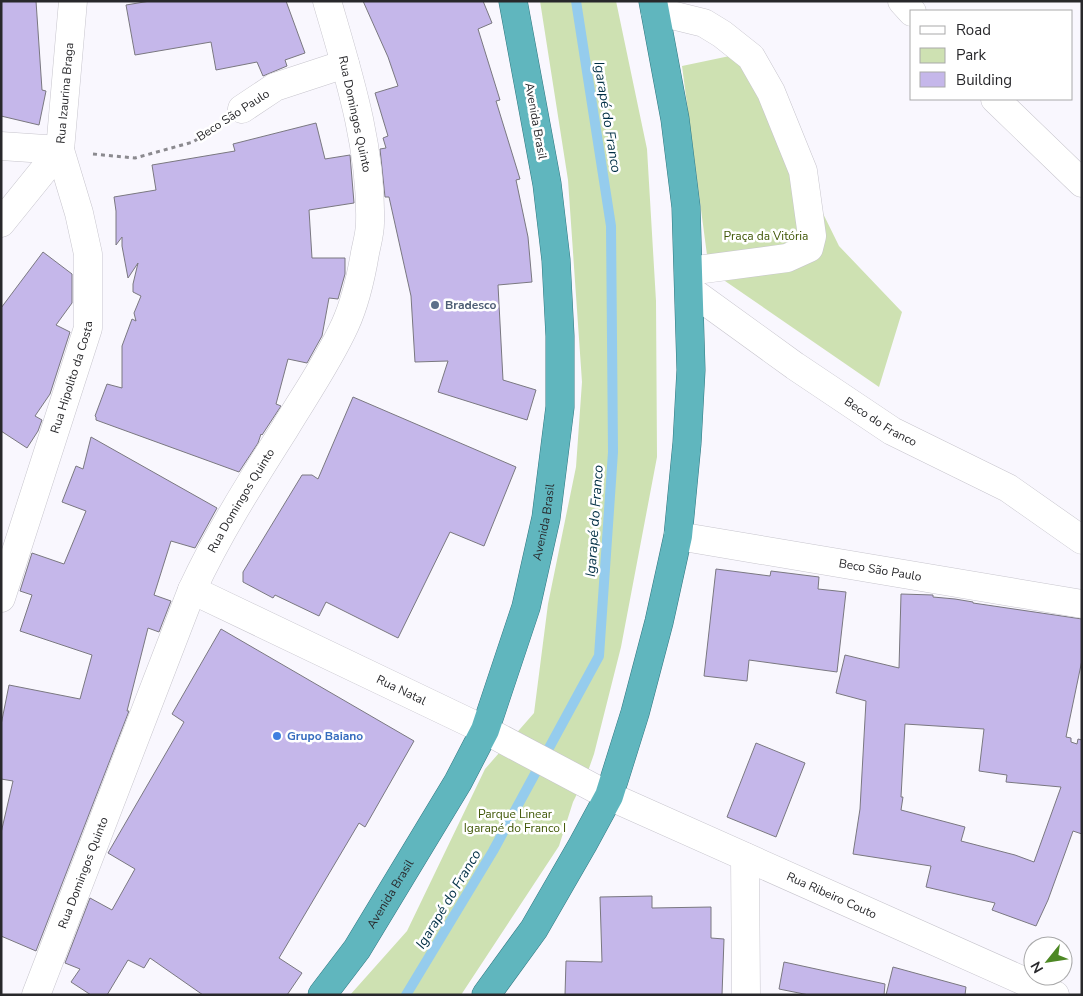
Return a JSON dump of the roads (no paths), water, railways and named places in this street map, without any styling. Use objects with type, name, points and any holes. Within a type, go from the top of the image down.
[{"type":"highway","name":"Avenida Brasil","points":[[322,995],[357,949],[458,782],[485,730],[526,608],[546,518],[560,407],[560,336],[556,260],[545,175],[513,1]]},
{"type":"highway","points":[[486,995],[534,929],[609,796],[635,713],[659,622],[678,536],[691,370],[686,207],[676,119],[654,6]]},
{"type":"street","name":"Rua Izaurina Braga","points":[[1,223],[60,150],[73,1]]},
{"type":"street","name":"Rua Domingos Quinto","points":[[36,995],[192,590],[208,555],[228,519],[323,367],[346,324],[361,277],[370,224],[369,175],[345,64],[326,1]]},
{"type":"street","points":[[654,6],[704,23],[722,34],[751,57],[771,92],[803,171],[812,236],[809,248],[787,258],[689,280]]},
{"type":"street","name":"Beco São Paulo","points":[[242,110],[275,88],[345,64]]},
{"type":"street","points":[[996,100],[1082,183]]},
{"type":"street","points":[[1,146],[60,150]]},
{"type":"street","name":"Rua Hipolito da Costa","points":[[1,598],[88,328],[88,254],[79,213],[60,150]]},
{"type":"street","name":"Beco do Franco","points":[[689,280],[795,366],[892,431],[1008,488],[1082,540]]},
{"type":"street","name":"Beco São Paulo","points":[[678,536],[1082,604]]},
{"type":"street","name":"Rua Natal","points":[[192,590],[485,730],[609,796]]},
{"type":"street","name":"Rua Ribeiro Couto","points":[[609,796],[1055,995]]},
{"type":"street","points":[[745,857],[746,995]]},
{"type":"waterway","name":"Igarapé do Franco","points":[[406,995],[493,851],[599,656],[613,452],[611,226],[576,1]]},
{"type":"place","name":"Bradesco","points":[[435,305]]},
{"type":"place","name":"Grupo Baiano","points":[[277,736]]},
{"type":"park label","name":"Praça da Vitória","points":[[766,236]]},
{"type":"park label","name":"Parque Linear Igarapé do Franco I","points":[[515,821]]}]
